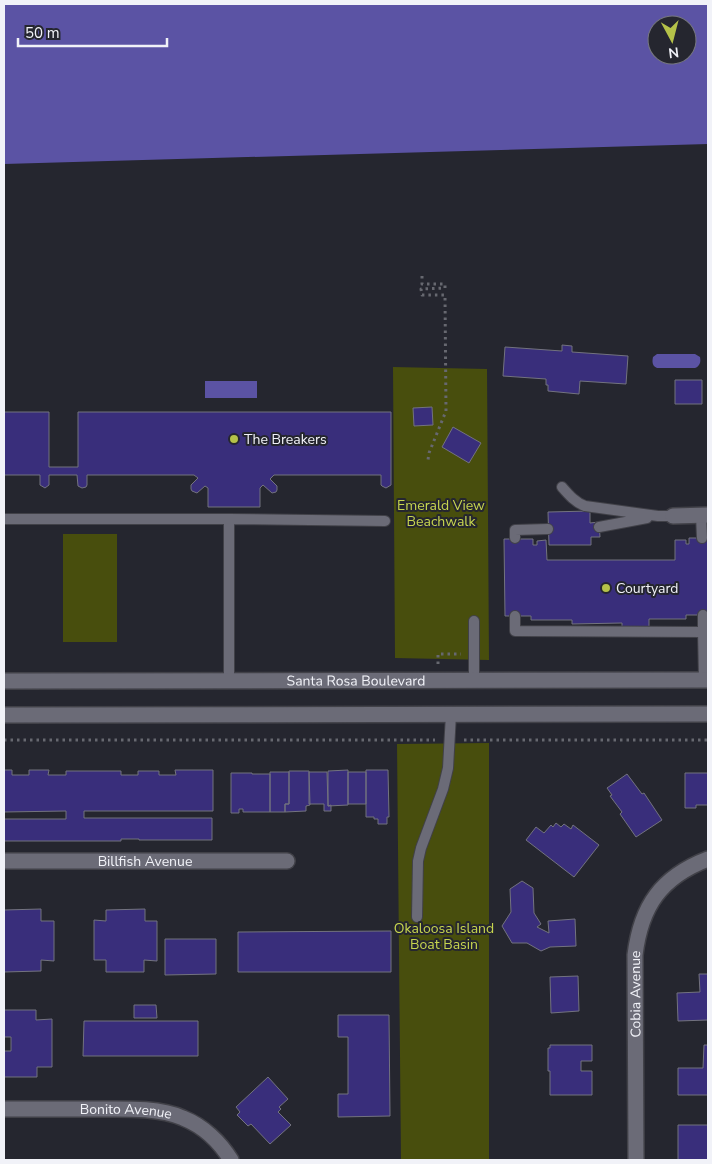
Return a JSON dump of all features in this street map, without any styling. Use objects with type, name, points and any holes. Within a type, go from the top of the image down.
[{"type":"street","points":[[673,516],[705,515]]},
{"type":"street","name":"Santa Rosa Boulevard","points":[[4,681],[706,680]]},
{"type":"street","points":[[4,715],[708,714]]},
{"type":"street","name":"Cobia Avenue","points":[[636,1160],[635,955],[637,940],[645,914],[664,885],[674,876],[708,859]]},
{"type":"street","name":"Billfish Avenue","points":[[4,862],[287,861]]},
{"type":"street","name":"Bonito Avenue","points":[[4,1109],[134,1109],[168,1113],[200,1127],[219,1144],[231,1160]]},
{"type":"lane","points":[[562,488],[578,503],[585,506],[658,516],[673,516]]},
{"type":"lane","points":[[702,538],[705,515]]},
{"type":"lane","points":[[599,526],[658,516]]},
{"type":"lane","points":[[4,519],[386,521]]},
{"type":"lane","points":[[229,519],[229,681]]},
{"type":"lane","points":[[515,538],[515,530],[548,529]]},
{"type":"lane","points":[[703,615],[706,680]]},
{"type":"lane","points":[[515,616],[515,631],[703,632]]},
{"type":"lane","points":[[474,621],[474,680]]},
{"type":"lane","points":[[417,917],[419,854],[444,789],[448,768],[451,714]]},
{"type":"path","points":[[422,276],[422,284],[445,284],[445,288],[421,289],[422,295],[446,295],[446,411],[428,460]]},
{"type":"path","points":[[4,740],[708,740]]},
{"type":"green space","name":"Emerald View Beachwalk","points":[[393,367],[487,369],[489,660],[395,658]]},
{"type":"green space","points":[[63,534],[117,534],[117,642],[63,642]]},
{"type":"green space","name":"Okaloosa Island Boat Basin","points":[[489,743],[489,1160],[401,1160],[397,744]]},
{"type":"shaded area","points":[[4,4],[708,4],[708,144],[4,164]]},
{"type":"shaded area","points":[[657,354],[695,354],[700,357],[700,362],[695,368],[657,368],[653,365],[652,361],[653,357]]},
{"type":"shaded area","points":[[205,381],[257,381],[257,398],[205,398]]},
{"type":"building","points":[[562,345],[572,346],[572,352],[628,356],[626,384],[580,381],[579,394],[548,391],[546,379],[503,376],[505,347],[562,351]]},
{"type":"building","points":[[675,380],[702,380],[702,404],[675,404]]},
{"type":"building","points":[[432,407],[433,425],[414,426],[413,408]]},
{"type":"building","name":"The Breakers","points":[[4,412],[49,412],[49,467],[78,467],[78,412],[391,412],[391,485],[386,488],[381,485],[381,475],[274,475],[270,479],[277,486],[277,490],[272,493],[263,485],[260,488],[260,507],[208,507],[208,488],[205,486],[197,493],[191,489],[191,485],[198,478],[194,475],[87,475],[87,485],[82,488],[78,486],[77,475],[49,475],[49,485],[45,488],[40,485],[40,475],[4,475]]},
{"type":"building","points":[[453,427],[481,443],[469,463],[442,447]]},
{"type":"building","points":[[590,511],[590,523],[599,522],[600,537],[591,537],[591,545],[549,545],[548,512]]},
{"type":"building","name":"Courtyard","points":[[689,538],[708,538],[708,615],[686,615],[686,619],[649,619],[649,628],[622,628],[622,623],[572,624],[572,620],[531,620],[531,616],[505,616],[504,539],[533,539],[533,545],[537,545],[537,541],[546,540],[547,560],[675,560],[675,540],[686,540],[686,544],[689,544]]},
{"type":"building","points":[[4,770],[12,770],[12,775],[29,775],[29,770],[49,770],[48,775],[66,775],[66,771],[121,771],[121,775],[138,775],[138,771],[159,771],[159,775],[176,775],[175,770],[213,770],[213,811],[84,811],[84,818],[212,818],[212,840],[4,841],[4,819],[66,819],[66,811],[4,812]]},
{"type":"building","points":[[348,770],[348,805],[328,806],[328,771]]},
{"type":"building","points":[[366,770],[388,770],[389,817],[387,817],[387,824],[378,824],[378,819],[366,817]]},
{"type":"building","points":[[289,771],[309,771],[310,805],[306,806],[306,811],[285,812],[285,804],[289,804]]},
{"type":"building","points":[[270,772],[289,772],[289,804],[285,804],[285,812],[270,812]]},
{"type":"building","points":[[309,772],[327,772],[328,806],[331,805],[331,811],[324,811],[324,804],[309,804]]},
{"type":"building","points":[[348,772],[366,772],[366,804],[348,804]]},
{"type":"building","points":[[231,773],[270,774],[270,812],[243,812],[243,809],[239,809],[239,813],[231,813]]},
{"type":"building","points":[[685,773],[708,773],[708,805],[696,805],[696,808],[685,808]]},
{"type":"building","points":[[627,774],[642,794],[644,793],[662,820],[636,837],[620,814],[622,812],[610,796],[612,795],[607,788]]},
{"type":"building","points":[[556,823],[561,827],[564,824],[571,829],[573,825],[599,845],[574,877],[526,840],[536,827],[544,833],[551,825],[553,827]]},
{"type":"building","points":[[522,881],[533,888],[534,913],[541,924],[537,927],[549,933],[548,921],[575,919],[576,946],[550,947],[541,951],[527,943],[512,943],[502,926],[511,912],[510,889]]},
{"type":"building","points":[[41,909],[41,921],[54,921],[54,961],[41,960],[41,971],[4,972],[4,910]]},
{"type":"building","points":[[145,909],[145,921],[157,921],[157,961],[144,960],[144,972],[106,972],[106,960],[94,960],[94,920],[106,921],[106,910]]},
{"type":"building","points":[[391,931],[391,972],[238,972],[238,932]]},
{"type":"building","points":[[165,939],[216,939],[216,974],[165,975]]},
{"type":"building","points":[[699,974],[708,974],[708,1020],[678,1021],[677,993],[700,992]]},
{"type":"building","points":[[578,976],[579,1011],[551,1013],[550,977]]},
{"type":"building","points":[[134,1005],[156,1005],[157,1018],[134,1018]]},
{"type":"building","points":[[4,1010],[36,1010],[36,1020],[52,1019],[52,1067],[37,1067],[37,1077],[4,1077],[4,1051],[11,1051],[11,1037],[4,1037]]},
{"type":"building","points":[[338,1015],[389,1015],[390,1116],[338,1117],[338,1094],[348,1094],[348,1037],[338,1037]]},
{"type":"building","points":[[84,1021],[198,1021],[198,1056],[83,1056]]},
{"type":"building","points":[[550,1045],[592,1045],[592,1061],[581,1061],[581,1071],[592,1071],[592,1095],[550,1095],[548,1048],[550,1048]]},
{"type":"building","points":[[704,1045],[708,1045],[708,1095],[678,1095],[678,1068],[703,1068]]},
{"type":"building","points":[[268,1077],[288,1099],[279,1107],[281,1109],[278,1112],[291,1125],[270,1144],[251,1124],[248,1126],[237,1115],[240,1112],[236,1107]]},
{"type":"building","points":[[678,1125],[708,1125],[708,1160],[678,1160]]},
{"type":"place","name":"The Breakers","points":[[234,439]]},
{"type":"place","name":"Courtyard","points":[[606,588]]}]
